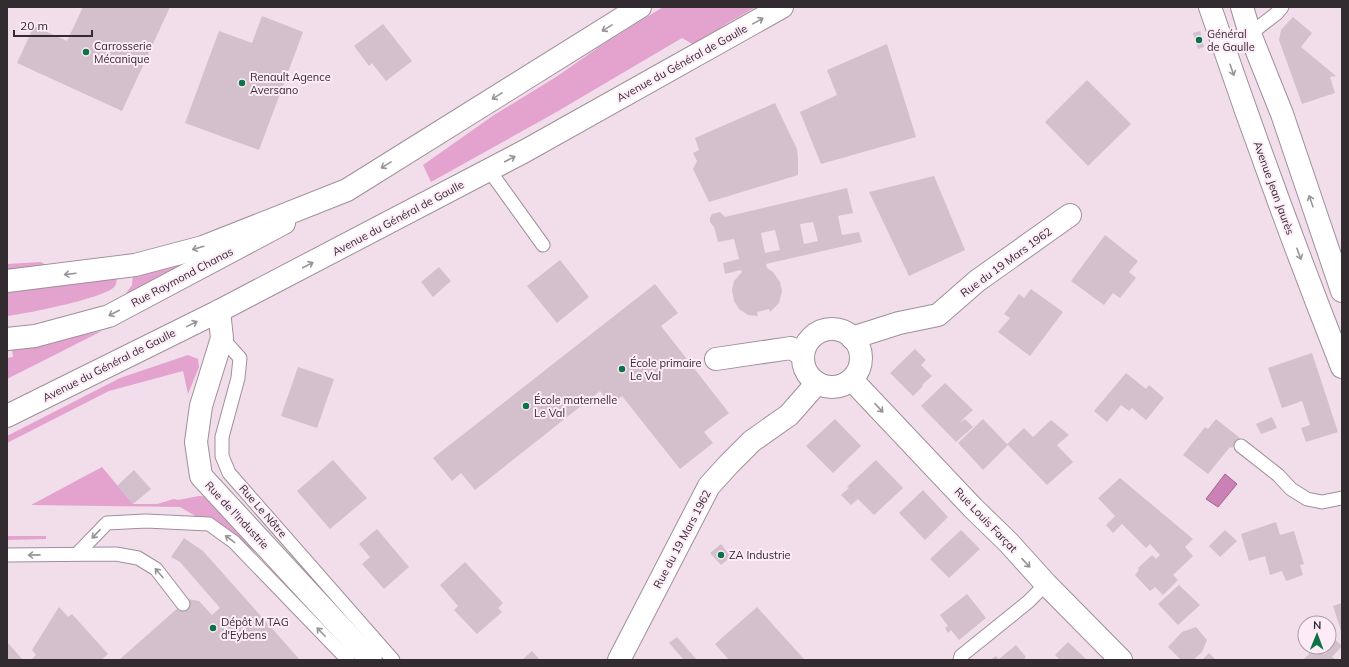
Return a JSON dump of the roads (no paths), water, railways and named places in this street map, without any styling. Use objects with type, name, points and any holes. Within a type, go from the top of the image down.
[{"type":"main road","points":[[7,281],[124,267],[203,247],[347,190],[640,7]]},
{"type":"main road","name":"Avenue du Général de Gaulle","points":[[7,416],[220,311],[489,170],[782,7]]},
{"type":"main road","name":"Avenue Jean Jaurès","points":[[1210,7],[1259,146],[1342,367]]},
{"type":"main road","points":[[1242,7],[1250,34],[1282,114],[1342,291]]},
{"type":"main road","name":"Rue Raymond Chanas","points":[[7,339],[35,336],[109,316],[347,190]]},
{"type":"main road","name":"Rue du 19 Mars 1962","points":[[852,338],[899,323],[938,315],[977,281],[1070,215]]},
{"type":"main road","name":"Rue de l'Industrie","points":[[220,311],[222,338],[201,406],[196,442],[201,476],[371,660]]},
{"type":"main road","points":[[836,330],[845,333],[852,338],[858,346],[861,354],[860,364],[852,380],[844,385],[835,387],[817,383],[811,378],[803,363],[803,354],[811,338],[823,331],[836,330]]},
{"type":"main road","points":[[716,359],[791,348],[803,354]]},
{"type":"main road","name":"Rue Louis Farçat","points":[[852,380],[1046,584],[1121,660]]},
{"type":"main road","name":"Rue du 19 Mars 1962","points":[[619,660],[709,486],[752,441],[789,415],[817,383]]},
{"type":"lane","points":[[1223,42],[1250,34],[1277,13],[1282,7]]},
{"type":"lane","points":[[489,170],[542,245]]},
{"type":"lane","name":"Rue Le Nôtre","points":[[222,338],[240,358],[238,378],[222,437],[222,456],[230,473],[393,660]]},
{"type":"lane","points":[[1241,446],[1278,475],[1291,489],[1307,499],[1322,502],[1342,498]]},
{"type":"lane","points":[[77,554],[107,523],[146,521],[209,524],[234,542],[348,660]]},
{"type":"lane","points":[[7,555],[116,554],[138,558],[156,569],[183,604]]},
{"type":"lane","points":[[960,660],[961,656],[1028,602],[1046,584]]},
{"type":"place","name":"Général de Gaulle","points":[[1199,40]]},
{"type":"place","name":"Carrosserie Mécanique","points":[[86,52]]},
{"type":"place","name":"Renault Agence Aversano","points":[[242,83]]},
{"type":"place","name":"École primaire Le Val","points":[[622,369]]},
{"type":"place","name":"École maternelle Le Val","points":[[526,406]]},
{"type":"place","name":"ZA Industrie","points":[[721,555]]},
{"type":"place","name":"Dépôt M TAG d'Eybens","points":[[213,628]]}]
